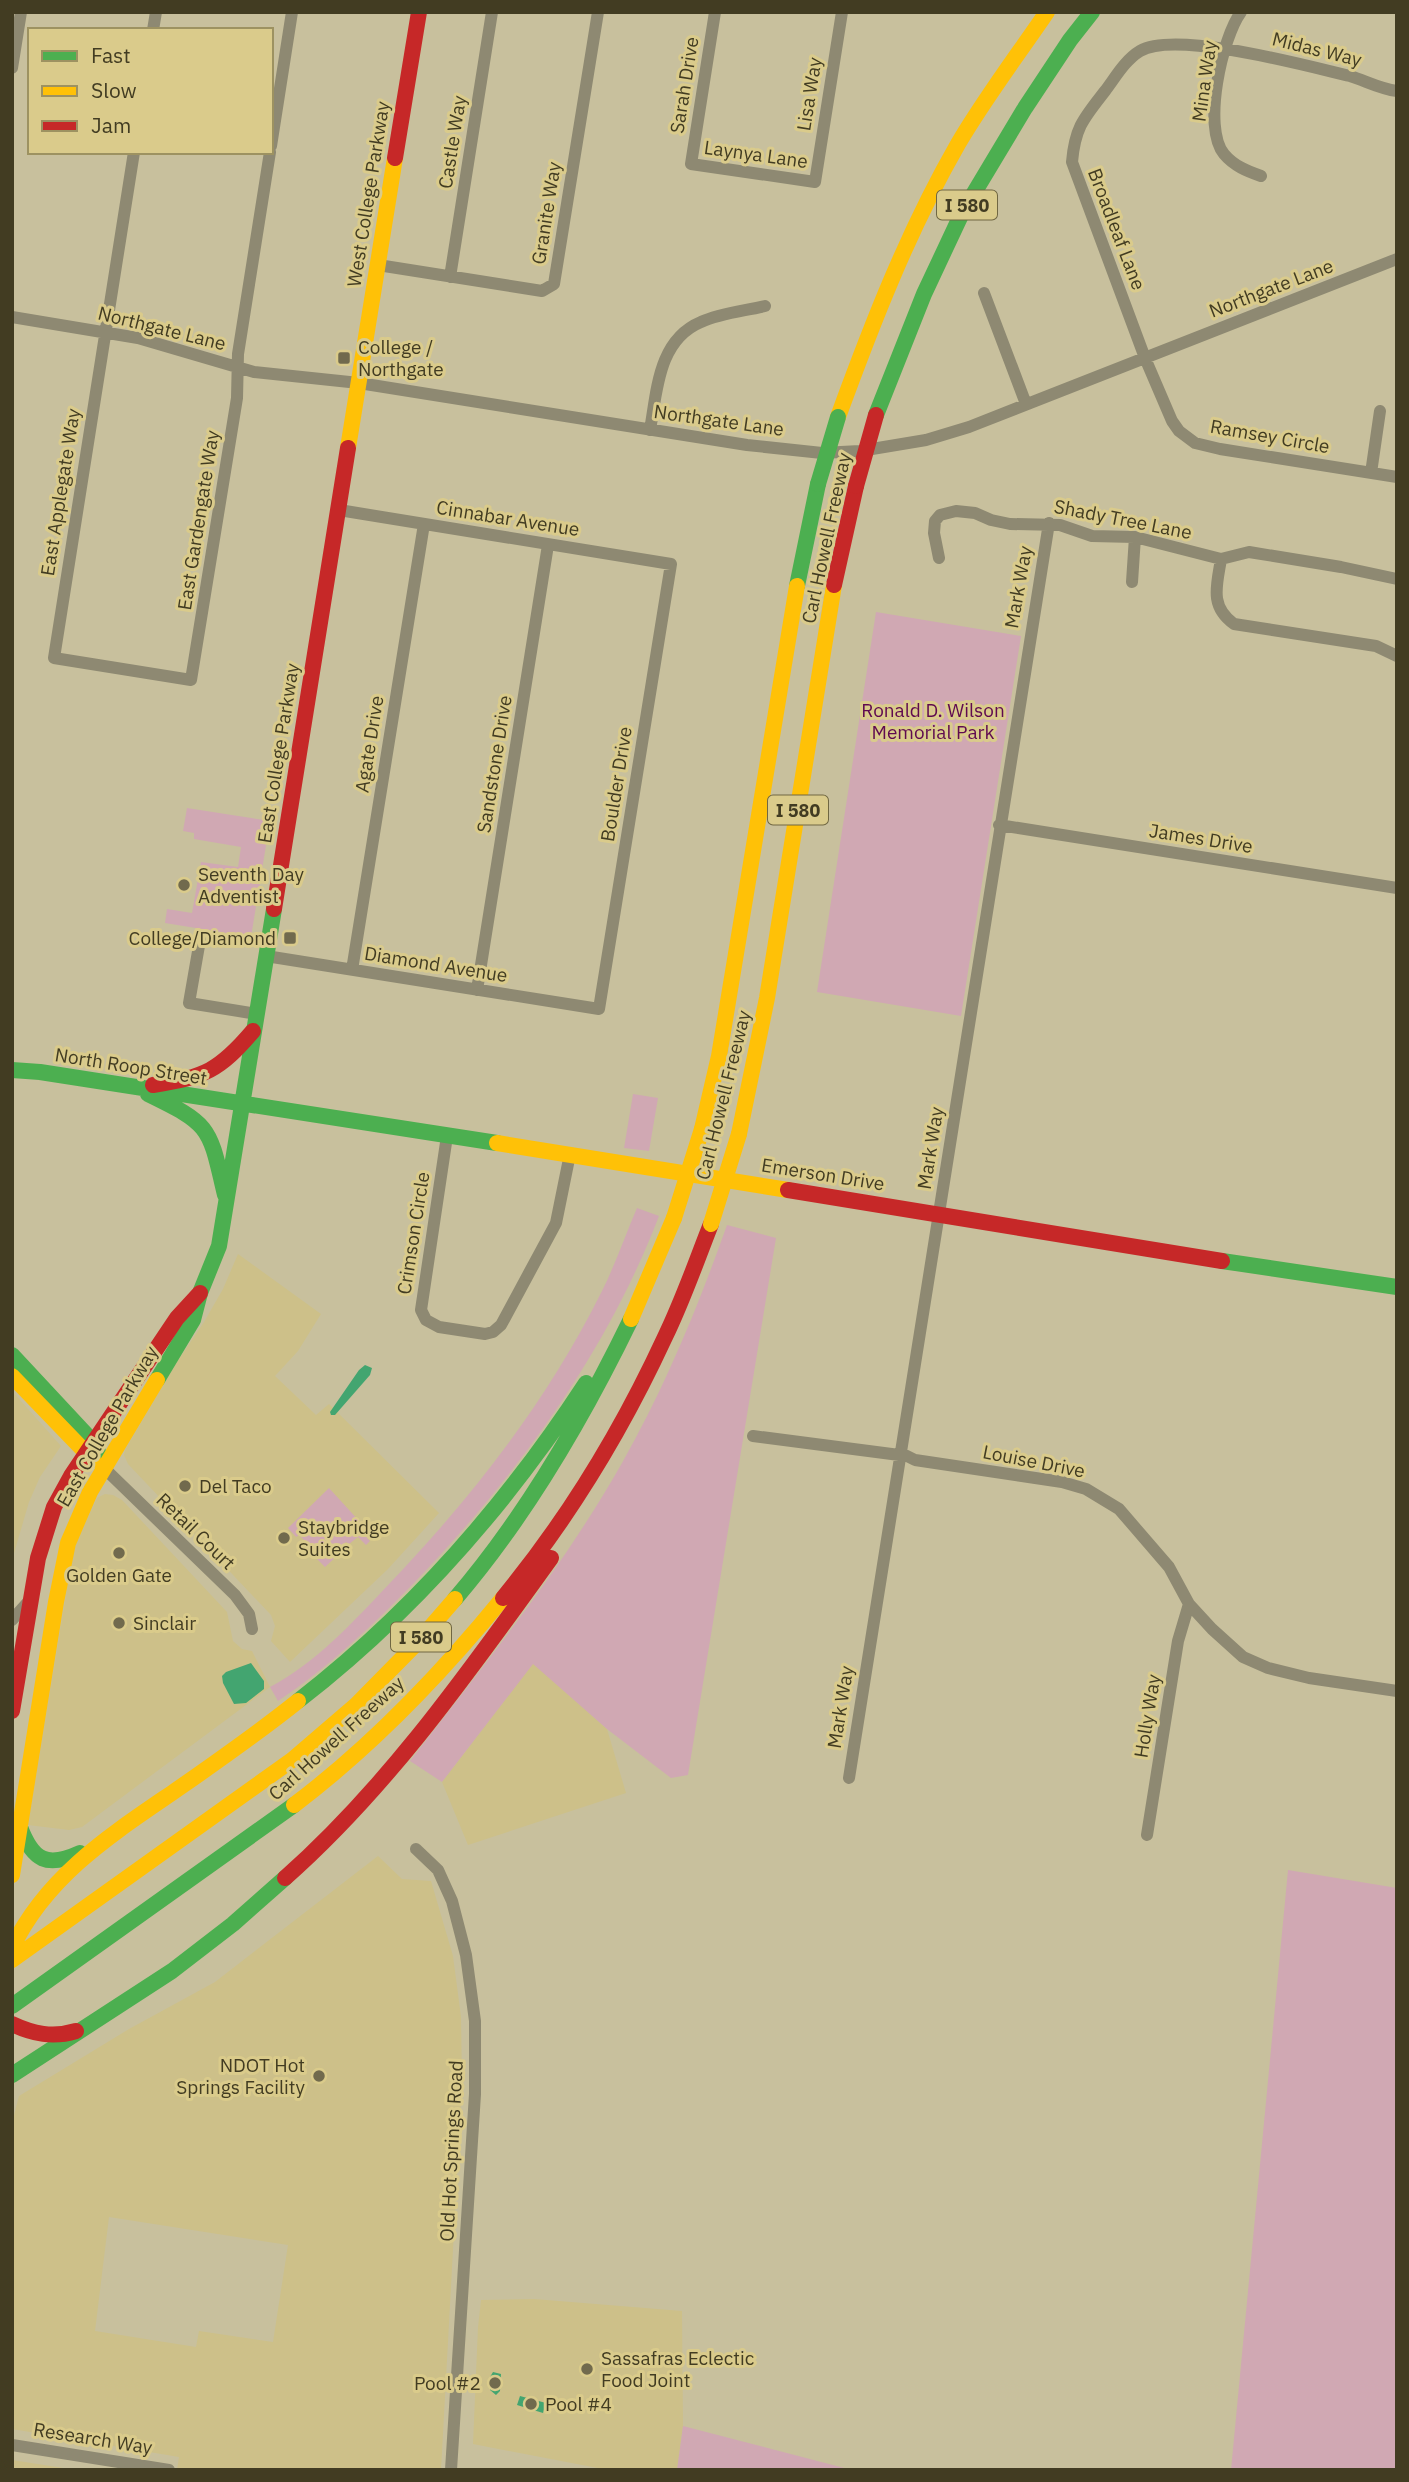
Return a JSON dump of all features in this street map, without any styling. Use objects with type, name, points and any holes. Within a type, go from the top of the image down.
[{"type":"main road","name":"West College Parkway","points":[[359,383],[419,12]]},
{"type":"main road","name":"Carl Howell Freeway","points":[[12,1960],[292,1761],[401,1660],[468,1584],[515,1523],[557,1460],[594,1395],[623,1338],[660,1254],[702,1129],[722,1042],[800,566],[818,484],[838,417],[867,334],[926,204],[980,109],[1047,12]]},
{"type":"main road","name":"Carl Howell Freeway","points":[[12,2006],[282,1816],[367,1744],[437,1675],[497,1607],[585,1483],[628,1410],[664,1339],[711,1224],[739,1134],[765,1010],[833,590],[856,486],[876,415],[924,293],[962,213],[1033,97],[1070,40],[1092,12]]},
{"type":"main road","name":"East College Parkway","points":[[12,1875],[63,1567],[75,1525],[104,1468],[189,1328],[219,1246],[359,383]]},
{"type":"main road","points":[[135,1088],[197,1078],[218,1069],[233,1056],[256,1022]]},
{"type":"main road","name":"North Roop Street","points":[[12,1070],[243,1105]]},
{"type":"main road","points":[[135,1088],[197,1120],[206,1130],[215,1152],[227,1203]]},
{"type":"main road","name":"Emerson Drive","points":[[243,1105],[570,1154],[1280,1271],[1397,1287]]},
{"type":"main road","points":[[12,1948],[30,1913],[76,1862],[309,1693],[372,1639],[436,1575],[501,1501],[549,1438],[616,1336],[660,1254]]},
{"type":"main road","name":"East College Parkway","points":[[12,1711],[38,1558],[50,1518],[68,1480],[177,1318],[200,1293]]},
{"type":"main road","points":[[12,2076],[163,1977],[233,1924],[303,1862],[395,1763],[469,1671],[548,1564],[609,1465],[664,1339]]},
{"type":"main road","points":[[12,1355],[104,1468]]},
{"type":"main road","points":[[12,1376],[90,1448]]},
{"type":"main road","points":[[20,1827],[30,1850],[48,1862],[63,1861],[101,1842]]},
{"type":"main road","points":[[12,2024],[44,2036],[61,2036],[84,2027]]},
{"type":"street","points":[[12,68],[21,12]]},
{"type":"street","points":[[273,133],[292,12]]},
{"type":"street","name":"Castle Way","points":[[450,277],[492,12]]},
{"type":"street","name":"Granite Way","points":[[378,265],[542,291],[554,284],[598,12]]},
{"type":"street","name":"Sarah Drive","points":[[691,164],[715,12]]},
{"type":"street","name":"Lisa Way","points":[[815,182],[842,12]]},
{"type":"street","name":"Mina Way","points":[[1241,12],[1233,24],[1226,49],[1213,125],[1223,153],[1234,164],[1261,176]]},
{"type":"street","name":"Broadleaf Lane","points":[[1145,358],[1072,162],[1074,138],[1082,120],[1127,62],[1140,51],[1166,45],[1226,49]]},
{"type":"street","name":"Midas Way","points":[[1226,49],[1251,52],[1350,76],[1381,89],[1397,91]]},
{"type":"street","name":"East Applegate Way","points":[[134,154],[54,657],[191,680]]},
{"type":"street","name":"East Gardengate Way","points":[[191,680],[237,398],[238,354],[270,154]]},
{"type":"street","name":"Laynya Lane","points":[[691,164],[815,182]]},
{"type":"street","name":"Northgate Lane","points":[[12,317],[138,338],[254,372],[359,383],[650,430],[822,453],[860,451],[926,440],[969,427],[1397,259]]},
{"type":"street","points":[[984,293],[1026,404]]},
{"type":"street","points":[[650,430],[660,371],[676,342],[687,330],[701,321],[765,306]]},
{"type":"street","name":"Ramsey Circle","points":[[1145,358],[1172,421],[1179,431],[1195,443],[1397,477]]},
{"type":"street","points":[[1371,473],[1380,411]]},
{"type":"street","name":"Cinnabar Avenue","points":[[339,510],[671,565]]},
{"type":"street","name":"Shady Tree Lane","points":[[939,558],[934,533],[935,521],[940,515],[951,512],[975,513],[1010,524],[1049,523],[1092,536],[1135,537],[1221,559],[1249,552],[1397,579]]},
{"type":"street","name":"Mark Way","points":[[849,1778],[898,1455],[1049,523]]},
{"type":"street","name":"Agate Drive","points":[[352,970],[424,524]]},
{"type":"street","points":[[1132,582],[1135,537]]},
{"type":"street","name":"Sandstone Drive","points":[[477,989],[548,545]]},
{"type":"street","points":[[1221,559],[1216,598],[1224,617],[1234,624],[1376,646],[1397,656]]},
{"type":"street","name":"Boulder Drive","points":[[599,1009],[671,565]]},
{"type":"street","name":"James Drive","points":[[999,825],[1397,888]]},
{"type":"street","points":[[200,940],[189,1003],[256,1022]]},
{"type":"street","name":"Diamond Avenue","points":[[266,956],[599,1009]]},
{"type":"street","name":"Crimson Circle","points":[[447,1136],[421,1310],[426,1320],[434,1326],[481,1334],[493,1332],[501,1325],[554,1229],[561,1209],[570,1154]]},
{"type":"street","name":"Louise Drive","points":[[753,1436],[898,1455],[915,1460],[1062,1482],[1086,1489],[1119,1509],[1169,1567],[1189,1604],[1243,1657],[1268,1668],[1309,1678],[1397,1691]]},
{"type":"street","name":"Retail Court","points":[[104,1468],[234,1595],[249,1614],[252,1629]]},
{"type":"street","points":[[12,1620],[31,1598]]},
{"type":"street","name":"Holly Way","points":[[1147,1835],[1178,1641],[1189,1604]]},
{"type":"street","points":[[12,1652],[19,1669]]},
{"type":"street","name":"Old Hot Springs Road","points":[[416,1849],[438,1870],[452,1900],[466,1955],[476,2039],[475,2094],[451,2470]]},
{"type":"street","name":"Research Way","points":[[12,2445],[169,2470]]},
{"type":"shaded area","points":[[238,1254],[321,1314],[298,1351],[275,1376],[316,1415],[329,1404],[439,1513],[388,1569],[290,1662],[271,1641],[275,1626],[271,1615],[128,1464],[124,1455],[177,1362],[223,1289]]},
{"type":"shaded area","points":[[365,1365],[372,1368],[370,1375],[335,1415],[331,1415],[330,1412]]},
{"type":"shaded area","points":[[12,1391],[61,1446],[40,1477],[29,1502],[12,1560]]},
{"type":"shaded area","points":[[105,1494],[122,1500],[227,1612],[233,1641],[242,1649],[252,1651],[270,1687],[82,1827],[69,1830],[28,1825],[72,1558],[97,1498]]},
{"type":"shaded area","points":[[251,1663],[264,1681],[264,1689],[246,1703],[234,1704],[222,1676]]},
{"type":"shaded area","points":[[533,1663],[607,1729],[626,1793],[468,1845],[442,1782]]},
{"type":"shaded area","points":[[378,1856],[402,1879],[431,1881],[453,1956],[461,2017],[462,2084],[441,2470],[177,2470],[179,2457],[12,2429],[12,2123],[19,2096],[129,2029],[215,1982]],"holes":[[[109,2217],[288,2245],[273,2342],[199,2331],[196,2347],[95,2331]]]},
{"type":"shaded area","points":[[534,2299],[682,2311],[683,2426],[677,2470],[608,2470],[473,2444],[481,2300]]},
{"type":"shaded area","name":"Pool #2","points":[[493,2372],[501,2374],[500,2391],[496,2395],[490,2390],[490,2377]]},
{"type":"shaded area","name":"Pool #4","points":[[520,2396],[546,2403],[543,2413],[517,2405]]},
{"type":"shaded area","points":[[12,2460],[76,2470],[12,2470]]},
{"type":"green space","name":"Ronald D. Wilson Memorial Park","points":[[876,612],[1021,636],[961,1016],[817,992]]},
{"type":"green space","points":[[187,808],[270,821],[251,937],[165,923],[167,909],[192,913],[201,862],[238,867],[241,847],[194,839],[194,833],[183,831]]},
{"type":"green space","points":[[633,1094],[658,1098],[649,1151],[624,1148]]},
{"type":"green space","points":[[637,1208],[659,1216],[613,1317],[555,1412],[488,1500],[398,1599],[332,1660],[278,1701],[270,1687],[319,1653],[362,1612],[451,1516],[507,1445],[581,1331],[607,1281]]},
{"type":"green space","points":[[727,1225],[776,1238],[688,1775],[671,1778],[607,1729],[533,1664],[442,1782],[410,1761],[548,1579],[599,1502],[622,1463],[680,1346]]},
{"type":"green space","points":[[329,1488],[361,1523],[357,1527],[370,1541],[366,1545],[358,1537],[349,1544],[346,1542],[337,1551],[339,1554],[325,1567],[317,1559],[320,1556],[288,1528]]},
{"type":"green space","points":[[1288,1870],[1397,1888],[1397,2470],[1231,2470]]},
{"type":"green space","points":[[683,2426],[852,2470],[677,2470]]},
{"type":"traffic: fast","points":[[876,415],[924,294],[962,213],[1025,108],[1092,12]]},
{"type":"traffic: fast","points":[[818,484],[838,417]]},
{"type":"traffic: fast","points":[[797,586],[818,484]]},
{"type":"traffic: fast","points":[[157,1380],[193,1320],[200,1293],[219,1246],[274,909]]},
{"type":"traffic: fast","points":[[12,1070],[40,1072],[497,1143]]},
{"type":"traffic: fast","points":[[148,1094],[185,1113],[204,1131],[215,1155],[225,1195]]},
{"type":"traffic: fast","points":[[1222,1261],[1397,1287]]},
{"type":"traffic: fast","points":[[455,1599],[530,1500],[573,1429],[631,1319]]},
{"type":"traffic: fast","points":[[12,1355],[94,1443],[98,1452]]},
{"type":"traffic: fast","points":[[298,1701],[380,1631],[456,1554],[524,1471],[586,1383]]},
{"type":"traffic: fast","points":[[12,2006],[294,1805]]},
{"type":"traffic: fast","points":[[20,1827],[30,1848],[42,1858],[59,1860],[80,1853]]},
{"type":"traffic: fast","points":[[12,2075],[172,1971],[233,1924],[285,1878]]},
{"type":"traffic: slow","points":[[838,417],[892,278],[940,177],[979,110],[1047,12]]},
{"type":"traffic: slow","points":[[348,448],[395,158]]},
{"type":"traffic: slow","points":[[739,1134],[767,998],[834,585]]},
{"type":"traffic: slow","points":[[702,1129],[719,1056],[797,586]]},
{"type":"traffic: slow","points":[[674,1218],[702,1129]]},
{"type":"traffic: slow","points":[[711,1224],[739,1134]]},
{"type":"traffic: slow","points":[[497,1143],[788,1190]]},
{"type":"traffic: slow","points":[[631,1319],[674,1218]]},
{"type":"traffic: slow","points":[[12,1376],[93,1460]]},
{"type":"traffic: slow","points":[[12,1875],[68,1543],[90,1492],[157,1380]]},
{"type":"traffic: slow","points":[[294,1805],[351,1758],[405,1708],[503,1598]]},
{"type":"traffic: slow","points":[[12,1960],[292,1760],[356,1705],[415,1645],[455,1599]]},
{"type":"traffic: slow","points":[[12,1948],[42,1900],[81,1860],[125,1825],[298,1701]]},
{"type":"traffic: jam","points":[[395,158],[419,12]]},
{"type":"traffic: jam","points":[[856,486],[876,415]]},
{"type":"traffic: jam","points":[[274,909],[348,448]]},
{"type":"traffic: jam","points":[[834,585],[856,486]]},
{"type":"traffic: jam","points":[[153,1085],[186,1079],[210,1070],[230,1055],[253,1031]]},
{"type":"traffic: jam","points":[[788,1190],[1222,1261]]},
{"type":"traffic: jam","points":[[503,1598],[550,1537],[631,1406],[672,1323],[711,1224]]},
{"type":"traffic: jam","points":[[12,1711],[38,1558],[54,1507],[71,1476],[177,1318],[200,1293]]},
{"type":"traffic: jam","points":[[285,1878],[323,1842],[394,1766],[459,1684],[551,1558]]},
{"type":"traffic: jam","points":[[12,2024],[43,2034],[76,2031]]},
{"type":"place","name":"College / Northgate","points":[[344,358]]},
{"type":"place","name":"Seventh Day Adventist","points":[[184,885]]},
{"type":"place","name":"College/Diamond","points":[[290,938]]},
{"type":"place","name":"Del Taco","points":[[185,1486]]},
{"type":"place","name":"Staybridge Suites","points":[[284,1538]]},
{"type":"place","name":"Golden Gate","points":[[119,1553]]},
{"type":"place","name":"Sinclair","points":[[119,1623]]},
{"type":"place","name":"NDOT Hot Springs Facility","points":[[319,2076]]},
{"type":"place","name":"Sassafras Eclectic Food Joint","points":[[587,2369]]},
{"type":"place","name":"Pool #2","points":[[495,2383]]},
{"type":"place","name":"Pool #4","points":[[531,2404]]}]
